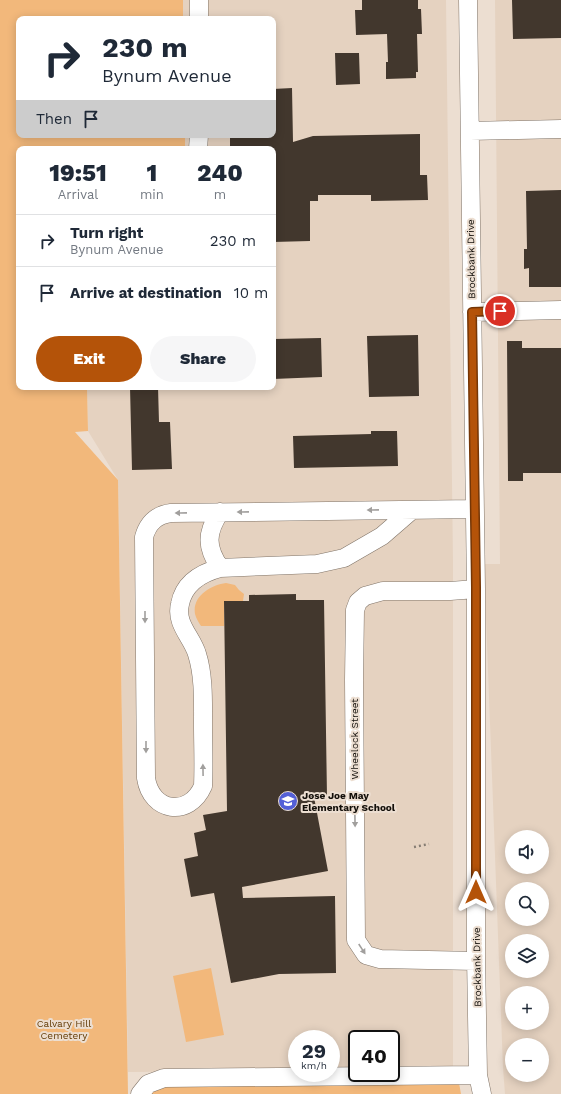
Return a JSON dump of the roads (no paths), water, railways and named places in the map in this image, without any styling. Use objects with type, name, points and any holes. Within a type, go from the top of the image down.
[{"type":"street","points":[[199,0],[199,16]]},
{"type":"street","name":"Brockbank Drive","points":[[468,0],[476,588],[476,961],[478,1075],[482,1094]]},
{"type":"street","points":[[470,131],[561,129]]},
{"type":"street","points":[[472,312],[561,310]]},
{"type":"street","points":[[412,510],[382,536],[344,558],[317,564],[220,568],[206,571],[194,579],[185,591],[180,605],[180,619],[185,633],[194,645],[200,662],[202,692],[203,786],[193,801],[185,806],[167,806],[158,802],[152,796],[146,778],[144,537],[150,523],[156,517],[163,514],[220,512],[474,509]]},
{"type":"street","points":[[220,512],[213,522],[210,534],[210,546],[213,558],[220,568]]},
{"type":"street","name":"Wheelock Street","points":[[476,588],[450,591],[383,591],[366,596],[358,602],[356,610],[354,656],[356,940],[366,955],[380,959],[476,961]]},
{"type":"street","points":[[140,1094],[148,1084],[164,1078],[478,1075]]},
{"type":"place","name":"Jose Joe May Elementary School","points":[[288,801]]},
{"type":"park label","name":"Calvary Hill Cemetery","points":[[64,1028]]}]
